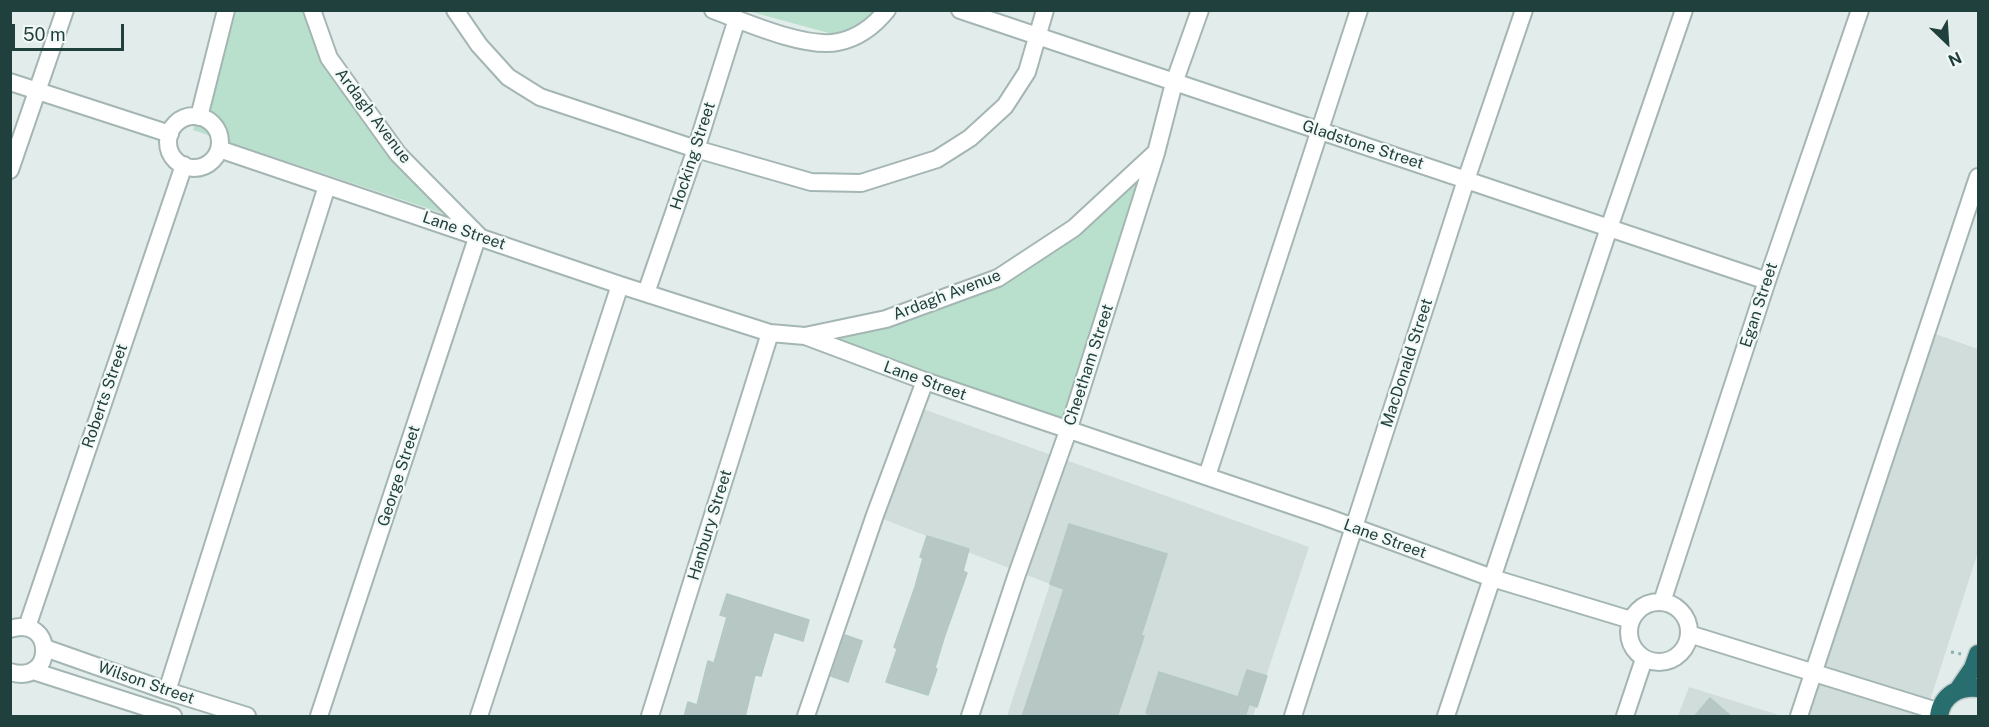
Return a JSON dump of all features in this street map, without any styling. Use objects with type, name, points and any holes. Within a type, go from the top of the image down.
[{"type":"highway","points":[[1940,714],[1943,703],[1958,690],[1973,668],[1978,654]]},
{"type":"highway","points":[[1958,690],[1968,687],[1978,688]]},
{"type":"street","points":[[10,170],[64,10]]},
{"type":"street","points":[[199,117],[226,10]]},
{"type":"street","name":"Ardagh Avenue","points":[[312,10],[328,58],[398,154],[478,236]]},
{"type":"street","points":[[455,10],[479,45],[508,77],[540,97],[696,149],[810,182],[861,183],[937,159],[970,138],[1005,106],[1027,72],[1045,10]]},
{"type":"street","points":[[713,10],[814,43],[837,43],[856,36],[874,26],[887,10]]},
{"type":"street","name":"Gladstone Street","points":[[960,10],[1767,281]]},
{"type":"street","name":"Cheetham Street","points":[[970,717],[1016,577],[1068,431],[1156,153],[1174,83],[1200,10]]},
{"type":"street","points":[[1207,476],[1359,10]]},
{"type":"street","name":"MacDonald Street","points":[[1293,717],[1466,180],[1524,10]]},
{"type":"street","points":[[1446,717],[1684,10]]},
{"type":"street","name":"Egan Street","points":[[1662,602],[1767,281],[1860,10]]},
{"type":"street","name":"Hocking Street","points":[[646,293],[696,149],[736,19]]},
{"type":"street","points":[[10,82],[170,134]]},
{"type":"street","points":[[184,118],[206,119],[216,128],[220,142],[219,149],[216,156],[205,165],[198,167],[184,165],[177,161],[169,149],[170,134],[178,122],[184,118]]},
{"type":"street","name":"Lane Street","points":[[219,149],[620,285],[770,333],[805,336],[1068,431],[1355,527],[1492,578],[1631,620]]},
{"type":"street","name":"Ardagh Avenue","points":[[805,336],[886,319],[998,278],[1074,228],[1156,153]]},
{"type":"street","name":"Roberts Street","points":[[19,628],[184,165]]},
{"type":"street","points":[[1799,717],[1978,177]]},
{"type":"street","points":[[166,691],[327,186]]},
{"type":"street","name":"George Street","points":[[319,717],[478,236]]},
{"type":"street","points":[[479,717],[620,285]]},
{"type":"street","name":"Hanbury Street","points":[[650,717],[770,333]]},
{"type":"street","points":[[806,717],[875,516],[925,381]]},
{"type":"street","points":[[1662,602],[1677,607],[1685,616],[1689,626],[1687,644],[1677,657],[1663,662],[1644,659],[1636,653],[1629,641],[1628,631],[1631,620],[1642,607],[1662,602]]},
{"type":"street","points":[[11,672],[26,674],[33,671],[44,657],[45,648],[36,631],[19,628]]},
{"type":"street","points":[[1689,634],[1940,714]]},
{"type":"street","name":"Wilson Street","points":[[45,648],[248,717]]},
{"type":"street","points":[[1625,717],[1644,659]]},
{"type":"street","name":"Wilson Street","points":[[33,671],[173,717]]},
{"type":"shaded area","points":[[1927,331],[1978,349],[1978,552],[1925,716],[1794,716]]},
{"type":"shaded area","points":[[923,409],[1309,547],[1253,716],[1007,716],[1050,584],[883,519]]},
{"type":"shaded area","points":[[1689,687],[1782,716],[1678,716]]},
{"type":"green space","points":[[232,11],[308,11],[325,60],[451,216],[193,130]]},
{"type":"green space","points":[[748,11],[878,11],[874,18],[836,35]]},
{"type":"green space","points":[[1156,153],[1068,431],[805,336],[998,278]]},
{"type":"building","points":[[1069,524],[1167,554],[1141,636],[1144,636],[1117,717],[1022,717],[1064,589],[1050,584]]},
{"type":"building","points":[[927,536],[969,549],[963,571],[967,573],[944,638],[928,695],[886,682],[897,649],[894,647],[915,587],[923,558],[920,557]]},
{"type":"building","points":[[727,594],[809,620],[803,641],[774,632],[761,676],[755,675],[745,717],[684,717],[688,702],[697,705],[708,661],[714,663],[727,617],[720,615]]},
{"type":"building","points":[[845,635],[862,641],[848,682],[831,676]]},
{"type":"building","points":[[1247,670],[1267,676],[1257,707],[1249,704],[1245,717],[1157,717],[1146,713],[1159,672],[1238,697]]},
{"type":"building","points":[[1710,698],[1732,717],[1694,717]]}]
